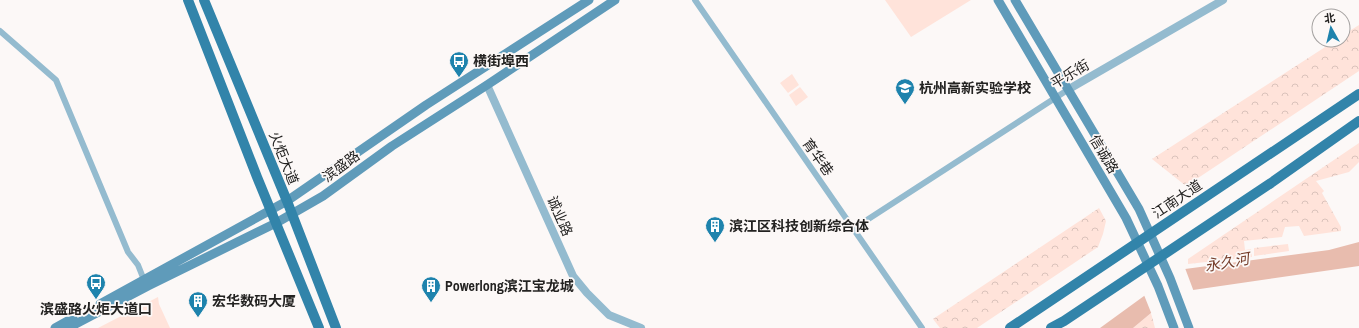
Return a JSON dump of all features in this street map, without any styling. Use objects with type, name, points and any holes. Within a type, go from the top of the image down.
[{"type":"main road","points":[[188,0],[319,328]]},
{"type":"main road","name":"火炬大道","points":[[204,0],[287,201],[336,328]]},
{"type":"main road","name":"滨盛路","points":[[54,328],[287,201],[426,105],[589,0]]},
{"type":"main road","name":"滨盛路","points":[[68,328],[148,286],[292,215],[323,196],[392,146],[615,0]]},
{"type":"main road","name":"信诚路","points":[[998,0],[1126,218],[1158,286],[1174,328]]},
{"type":"main road","name":"信诚路","points":[[1015,0],[1139,209],[1170,278],[1189,328]]},
{"type":"main road","name":"江南大道","points":[[1010,328],[1051,302],[1137,242],[1359,94]]},
{"type":"main road","points":[[1051,328],[1148,266],[1359,121]]},
{"type":"street","name":"育华巷","points":[[695,0],[922,328]]},
{"type":"street","name":"平乐街","points":[[853,229],[1069,89],[1223,0]]},
{"type":"street","points":[[0,31],[56,80],[128,252],[138,265],[144,280]]},
{"type":"street","name":"诚业路","points":[[487,85],[573,276],[587,293],[609,315],[641,328]]},
{"type":"green space","points":[[885,0],[971,0],[911,37]]},
{"type":"green space","points":[[1359,25],[1359,71],[1186,186],[1152,159],[1324,48],[1351,48],[1351,30]]},
{"type":"green space","points":[[792,74],[799,85],[788,93],[780,83]]},
{"type":"green space","points":[[800,87],[808,97],[796,106],[789,95]]},
{"type":"green space","points":[[1359,143],[1359,162],[1349,172],[1316,181],[1324,191],[1322,193],[1341,227],[1341,231],[1304,236],[1299,226],[1285,227],[1282,237],[1244,241],[1245,250],[1251,249],[1252,257],[1188,264],[1188,259]]},
{"type":"green space","points":[[1099,208],[1106,221],[1098,247],[977,328],[940,328],[933,319]]},
{"type":"green space","points":[[1288,244],[1289,251],[1254,256],[1254,248]]},
{"type":"green space","points":[[158,297],[159,304],[170,328],[98,328]]},
{"type":"green space","points":[[1151,313],[1155,328],[1133,328]]},
{"type":"shaded area","points":[[1359,242],[1359,266],[1193,290],[1151,313],[1133,328],[1100,328],[1185,269],[1329,250]]},
{"type":"pier","points":[[1185,268],[1194,292],[1152,315],[1144,295]]},
{"type":"place","name":"横街埠西","points":[[459,78]]},
{"type":"place","name":"杭州高新实验学校","points":[[905,105]]},
{"type":"place","name":"滨江区科技创新综合体","points":[[715,243]]},
{"type":"place","name":"滨盛路火炬大道口","points":[[96,300]]},
{"type":"place","name":"Powerlong滨江宝龙城","points":[[431,303]]},
{"type":"place","name":"宏华数码大厦","points":[[198,318]]},
{"type":"water label","name":"永久河","points":[[1227,262]]}]
